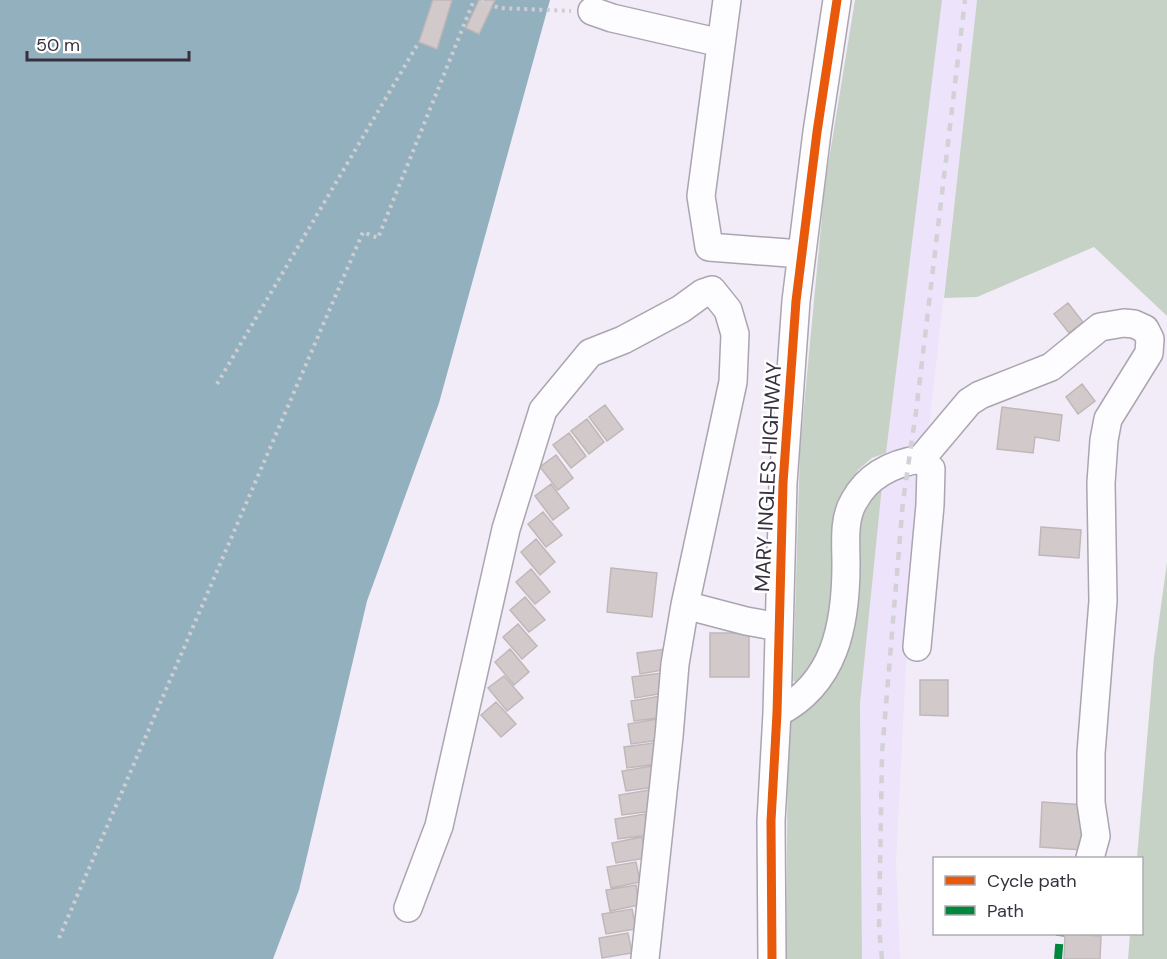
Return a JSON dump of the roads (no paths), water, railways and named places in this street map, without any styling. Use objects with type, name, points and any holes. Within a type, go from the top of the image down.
[{"type":"street","points":[[645,959],[675,664],[685,604],[733,382],[735,334],[728,310],[712,290],[709,247],[701,196],[728,0]]},
{"type":"street","name":"MARY INGLES HIGHWAY","points":[[772,959],[771,820],[777,713],[783,483],[801,254],[837,0]]},
{"type":"street","points":[[607,10],[721,44]]},
{"type":"street","points":[[709,247],[801,254]]},
{"type":"street","points":[[408,908],[439,826],[506,529],[543,410],[590,353],[623,340],[712,290]]},
{"type":"street","points":[[777,713],[796,704],[817,682],[834,651],[842,619],[846,575],[846,528],[853,502],[869,482],[886,469],[921,459],[969,402],[980,395],[1051,367],[1100,327],[1124,323],[1145,329],[1150,339],[1149,353],[1108,419],[1104,440],[1101,483],[1103,601],[1091,753],[1090,803],[1096,836],[1090,857]]},
{"type":"street","points":[[916,647],[930,506],[930,469],[921,459]]},
{"type":"street","points":[[685,604],[746,621],[779,627]]},
{"type":"water","points":[[0,0],[550,0],[439,403],[367,601],[299,890],[273,959],[0,959]]},
{"type":"railway","points":[[882,959],[879,929],[882,753],[903,501],[916,412],[965,0]]}]
